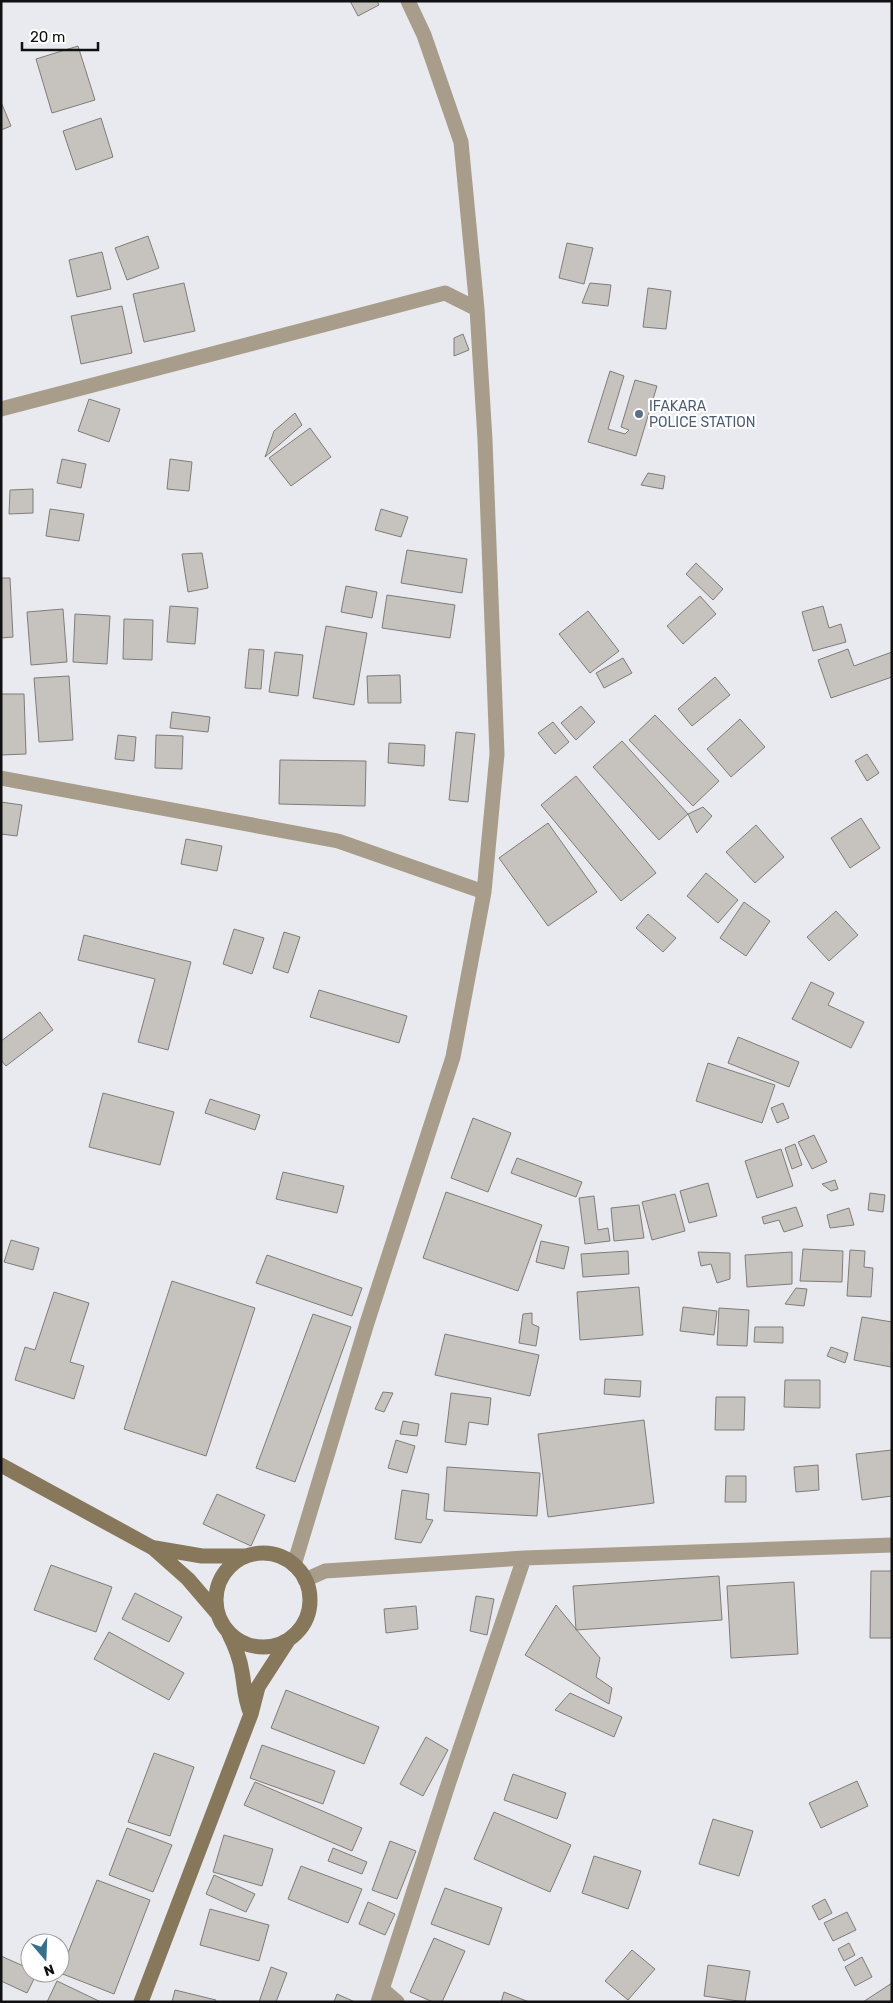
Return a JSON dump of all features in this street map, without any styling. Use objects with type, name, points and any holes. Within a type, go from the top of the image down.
[{"type":"main road","points":[[1,1464],[153,1548],[188,1579],[218,1615],[228,1632],[239,1658],[244,1698],[250,1714]]},
{"type":"main road","points":[[153,1548],[202,1556],[248,1556]]},
{"type":"main road","points":[[141,2002],[250,1714],[258,1687],[289,1639],[302,1626],[309,1609],[310,1597],[305,1580],[294,1565],[284,1558],[260,1553],[248,1556],[237,1561],[227,1569],[221,1579],[216,1591],[218,1615]]},
{"type":"main road","points":[[228,1632],[242,1642],[254,1646],[278,1645],[289,1639]]},
{"type":"street","points":[[294,1565],[367,1323],[452,1057],[484,892],[497,754],[485,440],[477,309],[461,142],[424,35],[408,1]]},
{"type":"street","points":[[1,409],[445,293],[477,309]]},
{"type":"street","points":[[1,778],[338,841],[484,892]]},
{"type":"street","points":[[305,1580],[325,1571],[524,1558],[892,1545]]},
{"type":"street","points":[[397,2002],[381,1996],[447,1788],[524,1558]]},
{"type":"building","points":[[350,1],[377,1],[379,5],[358,16]]},
{"type":"building","points":[[78,46],[95,100],[52,113],[36,59]]},
{"type":"building","points":[[1,102],[11,126],[1,130]]},
{"type":"building","points":[[101,118],[113,157],[76,170],[63,131]]},
{"type":"building","points":[[148,236],[159,268],[127,280],[115,248]]},
{"type":"building","points":[[567,243],[593,248],[584,284],[559,278]]},
{"type":"building","points":[[102,252],[111,289],[77,297],[69,260]]},
{"type":"building","points":[[184,283],[195,331],[144,342],[133,294]]},
{"type":"building","points":[[590,283],[611,285],[608,306],[582,303]]},
{"type":"building","points":[[648,288],[671,291],[666,329],[643,327]]},
{"type":"building","points":[[122,306],[132,353],[81,364],[71,316]]},
{"type":"building","points":[[463,334],[469,350],[454,356],[454,338]]},
{"type":"building","points":[[610,371],[624,376],[608,429],[625,434],[629,430],[621,427],[635,380],[657,386],[636,456],[588,442]]},
{"type":"building","points":[[89,399],[120,409],[109,442],[78,431]]},
{"type":"building","points":[[295,413],[302,425],[265,457],[274,431]]},
{"type":"building","points":[[310,428],[331,457],[291,486],[269,458]]},
{"type":"building","points":[[62,459],[86,464],[81,488],[57,483]]},
{"type":"building","points":[[170,459],[192,462],[189,491],[167,489]]},
{"type":"building","points":[[648,473],[665,476],[663,489],[641,485]]},
{"type":"building","points":[[33,489],[33,513],[9,514],[10,490]]},
{"type":"building","points":[[50,509],[84,514],[79,541],[46,536]]},
{"type":"building","points":[[381,509],[408,517],[401,537],[375,530]]},
{"type":"building","points":[[407,550],[467,559],[462,593],[401,583]]},
{"type":"building","points":[[202,553],[208,588],[188,592],[182,554]]},
{"type":"building","points":[[696,563],[723,589],[713,600],[686,574]]},
{"type":"building","points":[[1,578],[10,578],[13,637],[1,638]]},
{"type":"building","points":[[346,586],[377,592],[372,618],[341,612]]},
{"type":"building","points":[[387,595],[455,605],[450,638],[382,628]]},
{"type":"building","points":[[700,596],[716,614],[683,644],[667,626]]},
{"type":"building","points":[[170,606],[198,608],[195,644],[167,642]]},
{"type":"building","points":[[823,606],[829,628],[841,624],[846,642],[813,651],[802,612]]},
{"type":"building","points":[[63,609],[67,662],[31,665],[27,612]]},
{"type":"building","points":[[588,611],[619,651],[590,673],[559,634]]},
{"type":"building","points":[[75,614],[110,616],[107,664],[73,662]]},
{"type":"building","points":[[124,619],[153,620],[152,660],[123,659]]},
{"type":"building","points":[[326,626],[367,633],[354,705],[313,698]]},
{"type":"building","points":[[249,649],[264,650],[261,689],[245,688]]},
{"type":"building","points":[[848,649],[854,666],[892,652],[892,677],[831,698],[818,660]]},
{"type":"building","points":[[275,652],[303,655],[298,696],[269,692]]},
{"type":"building","points":[[623,658],[632,673],[604,688],[596,673]]},
{"type":"building","points":[[400,675],[401,703],[368,703],[367,676]]},
{"type":"building","points":[[69,676],[73,740],[39,742],[34,678]]},
{"type":"building","points":[[715,677],[730,695],[692,726],[678,709]]},
{"type":"building","points":[[1,694],[24,694],[26,754],[1,755]]},
{"type":"building","points":[[581,706],[595,722],[576,740],[561,723]]},
{"type":"building","points":[[172,712],[210,717],[208,732],[170,728]]},
{"type":"building","points":[[655,715],[719,781],[693,806],[629,740]]},
{"type":"building","points":[[740,719],[765,747],[731,777],[707,749]]},
{"type":"building","points":[[553,722],[569,742],[555,754],[538,733]]},
{"type":"building","points":[[456,732],[475,734],[468,802],[449,800]]},
{"type":"building","points":[[118,735],[136,737],[134,761],[115,759]]},
{"type":"building","points":[[156,735],[183,736],[182,769],[155,768]]},
{"type":"building","points":[[622,741],[688,814],[659,840],[593,767]]},
{"type":"building","points":[[389,743],[425,745],[424,766],[388,763]]},
{"type":"building","points":[[867,754],[879,773],[867,781],[855,761]]},
{"type":"building","points":[[280,760],[366,761],[365,806],[279,804]]},
{"type":"building","points":[[576,776],[656,873],[621,901],[541,805]]},
{"type":"building","points":[[1,802],[22,805],[17,836],[1,834]]},
{"type":"building","points":[[703,807],[712,816],[697,833],[688,814]]},
{"type":"building","points":[[861,818],[880,848],[850,868],[831,838]]},
{"type":"building","points":[[548,823],[597,892],[548,926],[499,858]]},
{"type":"building","points":[[756,825],[784,857],[755,883],[726,852]]},
{"type":"building","points":[[186,839],[222,846],[217,871],[181,864]]},
{"type":"building","points":[[706,873],[738,900],[718,923],[687,896]]},
{"type":"building","points":[[744,902],[770,921],[746,956],[720,938]]},
{"type":"building","points":[[836,911],[858,935],[829,961],[807,937]]},
{"type":"building","points":[[648,914],[676,938],[663,952],[636,928]]},
{"type":"building","points":[[234,929],[264,938],[252,974],[223,964]]},
{"type":"building","points":[[284,932],[300,937],[288,973],[273,968]]},
{"type":"building","points":[[84,935],[191,962],[168,1050],[138,1042],[155,979],[78,960]]},
{"type":"building","points":[[811,982],[834,993],[828,1005],[864,1022],[851,1048],[792,1019]]},
{"type":"building","points":[[319,990],[407,1016],[399,1043],[310,1017]]},
{"type":"building","points":[[40,1012],[53,1030],[6,1066],[1,1060],[1,1041]]},
{"type":"building","points":[[738,1037],[799,1062],[789,1087],[728,1063]]},
{"type":"building","points":[[708,1063],[775,1085],[762,1123],[696,1101]]},
{"type":"building","points":[[103,1093],[174,1112],[160,1165],[89,1147]]},
{"type":"building","points":[[210,1099],[260,1115],[255,1130],[205,1113]]},
{"type":"building","points":[[783,1103],[789,1118],[777,1123],[771,1108]]},
{"type":"building","points":[[473,1118],[511,1133],[488,1192],[451,1178]]},
{"type":"building","points":[[814,1135],[827,1162],[812,1169],[798,1142]]},
{"type":"building","points":[[795,1144],[802,1165],[792,1169],[785,1148]]},
{"type":"building","points":[[781,1149],[793,1186],[757,1198],[745,1161]]},
{"type":"building","points":[[517,1158],[582,1182],[576,1197],[511,1173]]},
{"type":"building","points":[[283,1172],[344,1186],[337,1213],[276,1199]]},
{"type":"building","points":[[835,1180],[838,1189],[831,1191],[822,1184]]},
{"type":"building","points":[[708,1183],[717,1216],[689,1223],[680,1191]]},
{"type":"building","points":[[446,1192],[542,1225],[518,1291],[423,1258]]},
{"type":"building","points":[[870,1193],[885,1195],[883,1212],[868,1210]]},
{"type":"building","points":[[675,1194],[685,1231],[652,1240],[642,1202]]},
{"type":"building","points":[[594,1196],[598,1230],[608,1228],[610,1241],[585,1244],[579,1198]]},
{"type":"building","points":[[639,1205],[644,1238],[614,1241],[611,1208]]},
{"type":"building","points":[[796,1207],[803,1226],[784,1232],[779,1220],[764,1224],[762,1217]]},
{"type":"building","points":[[849,1208],[854,1225],[830,1228],[827,1215]]},
{"type":"building","points":[[11,1240],[39,1248],[33,1270],[4,1262]]},
{"type":"building","points":[[541,1241],[569,1247],[564,1269],[536,1262]]},
{"type":"building","points":[[803,1249],[843,1251],[842,1282],[800,1281]]},
{"type":"building","points":[[850,1250],[865,1251],[864,1267],[873,1268],[871,1297],[847,1296]]},
{"type":"building","points":[[628,1251],[629,1274],[583,1277],[581,1254]]},
{"type":"building","points":[[698,1252],[730,1253],[730,1279],[717,1283],[711,1264],[701,1266]]},
{"type":"building","points":[[792,1252],[792,1284],[747,1287],[745,1255]]},
{"type":"building","points":[[267,1255],[362,1288],[352,1316],[256,1283]]},
{"type":"building","points":[[172,1281],[255,1308],[206,1456],[124,1429]]},
{"type":"building","points":[[639,1287],[643,1335],[580,1340],[577,1292]]},
{"type":"building","points":[[796,1288],[807,1289],[804,1306],[785,1304]]},
{"type":"building","points":[[54,1292],[89,1303],[70,1362],[84,1366],[74,1399],[15,1380],[25,1347],[35,1350]]},
{"type":"building","points":[[683,1307],[717,1311],[714,1335],[680,1331]]},
{"type":"building","points":[[719,1308],[749,1310],[747,1346],[717,1345]]},
{"type":"building","points":[[532,1313],[532,1324],[539,1327],[536,1346],[519,1343],[523,1314]]},
{"type":"building","points":[[313,1314],[351,1327],[295,1482],[256,1468]]},
{"type":"building","points":[[862,1317],[892,1322],[891,1367],[854,1360]]},
{"type":"building","points":[[755,1327],[783,1327],[783,1343],[754,1342]]},
{"type":"building","points":[[445,1334],[539,1355],[530,1396],[435,1375]]},
{"type":"building","points":[[831,1347],[848,1353],[845,1363],[827,1356]]},
{"type":"building","points":[[605,1379],[641,1381],[640,1397],[604,1394]]},
{"type":"building","points":[[785,1380],[820,1380],[820,1408],[784,1407]]},
{"type":"building","points":[[383,1392],[393,1393],[384,1412],[375,1409]]},
{"type":"building","points":[[451,1393],[491,1398],[488,1425],[469,1422],[466,1445],[445,1442]]},
{"type":"building","points":[[716,1397],[745,1397],[744,1430],[715,1430]]},
{"type":"building","points":[[644,1420],[654,1503],[548,1517],[538,1434]]},
{"type":"building","points":[[403,1421],[419,1424],[417,1436],[400,1434]]},
{"type":"building","points":[[396,1440],[415,1446],[407,1473],[388,1468]]},
{"type":"building","points":[[892,1450],[892,1496],[862,1500],[856,1454]]},
{"type":"building","points":[[818,1465],[819,1490],[796,1492],[794,1467]]},
{"type":"building","points":[[447,1467],[540,1473],[537,1516],[444,1511]]},
{"type":"building","points":[[726,1476],[746,1476],[746,1502],[725,1502]]},
{"type":"building","points":[[402,1490],[429,1494],[426,1519],[433,1520],[421,1543],[395,1539]]},
{"type":"building","points":[[217,1494],[265,1515],[251,1546],[203,1524]]},
{"type":"building","points":[[51,1565],[112,1587],[96,1632],[34,1610]]},
{"type":"building","points":[[871,1571],[892,1571],[892,1638],[870,1638]]},
{"type":"building","points":[[719,1576],[722,1620],[576,1630],[573,1586]]},
{"type":"building","points":[[794,1582],[798,1654],[731,1658],[727,1586]]},
{"type":"building","points":[[135,1593],[182,1617],[169,1642],[122,1619]]},
{"type":"building","points":[[476,1596],[494,1599],[487,1635],[470,1631]]},
{"type":"building","points":[[556,1605],[600,1658],[596,1677],[612,1688],[609,1704],[525,1655]]},
{"type":"building","points":[[416,1606],[418,1629],[386,1633],[384,1609]]},
{"type":"building","points":[[109,1632],[184,1673],[169,1700],[94,1659]]},
{"type":"building","points":[[286,1690],[379,1727],[364,1764],[271,1728]]},
{"type":"building","points":[[570,1693],[622,1717],[614,1737],[555,1710]]},
{"type":"building","points":[[426,1737],[448,1750],[423,1796],[400,1784]]},
{"type":"building","points":[[262,1745],[335,1771],[323,1804],[250,1778]]},
{"type":"building","points":[[154,1753],[194,1767],[170,1836],[128,1822]]},
{"type":"building","points":[[513,1774],[566,1793],[557,1819],[504,1800]]},
{"type":"building","points":[[857,1781],[868,1806],[821,1828],[809,1803]]},
{"type":"building","points":[[255,1782],[362,1828],[352,1851],[244,1805]]},
{"type":"building","points":[[494,1812],[571,1845],[550,1892],[474,1859]]},
{"type":"building","points":[[713,1819],[753,1831],[739,1876],[699,1864]]},
{"type":"building","points":[[127,1828],[172,1845],[153,1892],[109,1875]]},
{"type":"building","points":[[224,1835],[273,1849],[262,1886],[213,1872]]},
{"type":"building","points":[[390,1841],[416,1851],[397,1899],[372,1890]]},
{"type":"building","points":[[333,1848],[367,1862],[362,1874],[328,1861]]},
{"type":"building","points":[[594,1856],[641,1871],[628,1909],[582,1893]]},
{"type":"building","points":[[301,1866],[362,1889],[348,1923],[288,1899]]},
{"type":"building","points":[[214,1875],[255,1894],[246,1912],[206,1894]]},
{"type":"building","points":[[97,1880],[150,1900],[114,1994],[70,1977],[70,1948]]},
{"type":"building","points":[[445,1888],[502,1908],[489,1945],[431,1924]]},
{"type":"building","points":[[825,1899],[832,1913],[819,1920],[812,1906]]},
{"type":"building","points":[[368,1902],[395,1914],[385,1935],[359,1924]]},
{"type":"building","points":[[210,1909],[269,1925],[259,1961],[200,1945]]},
{"type":"building","points":[[847,1912],[856,1930],[833,1941],[824,1923]]},
{"type":"building","points":[[434,1938],[465,1951],[442,2002],[433,2002],[410,1992]]},
{"type":"building","points":[[849,1943],[855,1955],[844,1961],[838,1949]]},
{"type":"building","points":[[632,1950],[655,1969],[628,2000],[605,1981]]},
{"type":"building","points":[[1,1956],[20,1965],[20,1983],[32,1983],[27,1993],[1,1981]]},
{"type":"building","points":[[862,1957],[872,1977],[855,1986],[845,1967]]},
{"type":"building","points":[[708,1965],[750,1971],[745,2002],[704,1996]]},
{"type":"building","points":[[271,1967],[287,1973],[276,2002],[259,2002]]},
{"type":"building","points":[[56,1983],[61,1983],[101,2002],[47,2002]]},
{"type":"building","points":[[892,1983],[892,2002],[863,2002]]},
{"type":"building","points":[[175,1990],[216,2000],[215,2002],[172,2002]]},
{"type":"building","points":[[504,1992],[529,2002],[501,2002]]},
{"type":"building","points":[[337,1994],[355,2002],[334,2002]]},
{"type":"place","name":"IFAKARA POLICE STATION","points":[[639,414]]}]
